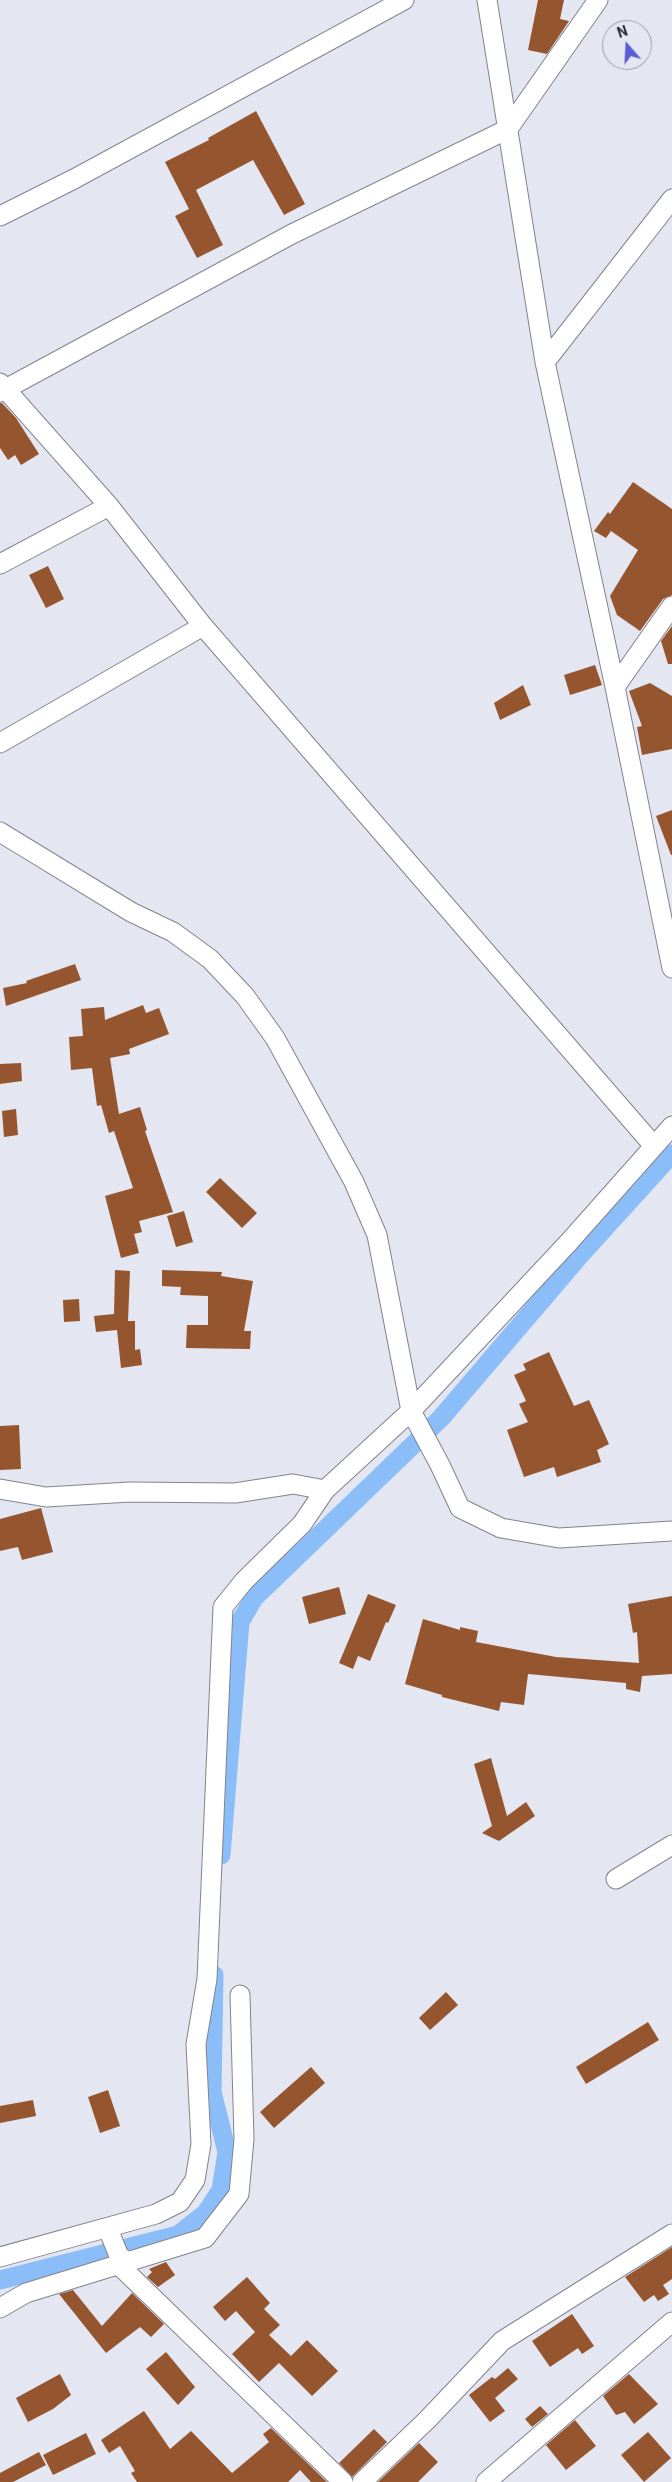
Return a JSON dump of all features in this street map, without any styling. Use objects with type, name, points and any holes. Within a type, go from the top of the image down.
[{"type":"street","points":[[0,216],[74,179],[404,0]]},
{"type":"street","points":[[487,0],[545,362],[615,687],[672,968]]},
{"type":"street","points":[[598,0],[508,129],[292,234],[2,388],[109,506],[203,626],[654,1146]]},
{"type":"street","points":[[545,362],[672,198]]},
{"type":"street","points":[[0,564],[109,506]]},
{"type":"street","points":[[615,687],[672,606]]},
{"type":"street","points":[[0,743],[203,626]]},
{"type":"street","points":[[0,832],[131,912],[173,932],[210,959],[245,996],[275,1038],[354,1182],[377,1236],[411,1412],[460,1508],[501,1528],[558,1538],[672,1531]]},
{"type":"street","points":[[0,2308],[26,2292],[116,2247],[156,2214],[180,2202],[195,2180],[202,2144],[196,2044],[207,1979],[223,1607],[244,1581],[302,1524],[325,1490],[411,1412],[569,1242],[672,1126]]},
{"type":"street","points":[[0,1489],[46,1497],[130,1492],[235,1493],[293,1484],[325,1490]]},
{"type":"street","points":[[616,1880],[672,1845]]},
{"type":"street","points":[[0,2257],[205,2238],[239,2194],[244,2138],[240,1995]]},
{"type":"street","points":[[362,2482],[427,2420],[502,2341],[672,2234]]},
{"type":"street","points":[[116,2247],[122,2268],[343,2482]]},
{"type":"street","points":[[486,2482],[672,2322]]},
{"type":"building","points":[[538,0],[564,0],[560,19],[569,21],[547,54],[528,50]]},
{"type":"building","points":[[256,111],[305,204],[284,215],[253,160],[196,190],[223,245],[197,258],[175,216],[189,209],[165,162],[209,140],[208,138]]},
{"type":"building","points":[[0,403],[16,418],[39,454],[21,465],[15,455],[8,460],[0,448]]},
{"type":"building","points":[[633,482],[672,509],[672,595],[663,599],[640,631],[617,615],[610,596],[638,550],[611,531],[606,538],[594,531],[608,512],[610,514]]},
{"type":"building","points":[[48,566],[64,599],[46,608],[29,575]]},
{"type":"building","points":[[672,626],[672,664],[668,664],[661,641]]},
{"type":"building","points":[[595,665],[602,685],[570,695],[564,675]]},
{"type":"building","points":[[650,683],[672,696],[672,749],[642,755],[637,727],[642,726],[629,691]]},
{"type":"building","points":[[523,685],[531,705],[500,720],[494,703]]},
{"type":"building","points":[[672,810],[672,855],[671,855],[656,816]]},
{"type":"building","points":[[75,964],[81,980],[6,1006],[3,988],[27,983],[26,981]]},
{"type":"building","points":[[143,1005],[146,1013],[159,1008],[169,1034],[129,1049],[130,1054],[110,1058],[119,1114],[140,1107],[147,1130],[145,1131],[173,1212],[139,1221],[142,1232],[134,1234],[139,1253],[121,1258],[105,1196],[133,1188],[114,1131],[109,1133],[101,1105],[97,1106],[92,1068],[71,1070],[69,1037],[83,1036],[81,1009],[104,1007],[105,1020]]},
{"type":"building","points":[[21,1063],[22,1081],[0,1084],[0,1064]]},
{"type":"building","points":[[16,1109],[18,1135],[4,1137],[2,1111]]},
{"type":"building","points":[[220,1178],[257,1213],[242,1228],[206,1192]]},
{"type":"building","points":[[184,1211],[193,1242],[176,1247],[167,1216]]},
{"type":"building","points":[[115,1270],[130,1271],[128,1321],[135,1321],[135,1350],[140,1349],[142,1365],[121,1368],[117,1330],[96,1332],[94,1316],[114,1314]]},
{"type":"building","points":[[162,1270],[222,1272],[221,1276],[253,1281],[244,1331],[251,1331],[250,1349],[186,1348],[187,1325],[208,1325],[208,1296],[180,1295],[181,1287],[162,1286]]},
{"type":"building","points":[[79,1299],[80,1321],[64,1322],[63,1300]]},
{"type":"building","points":[[549,1352],[574,1406],[589,1400],[609,1444],[597,1450],[601,1462],[557,1477],[554,1467],[524,1477],[507,1430],[528,1422],[519,1404],[526,1401],[514,1375],[526,1370],[523,1364]]},
{"type":"building","points":[[19,1425],[21,1469],[0,1470],[0,1426]]},
{"type":"building","points":[[41,1508],[53,1552],[22,1560],[18,1547],[0,1551],[0,1519]]},
{"type":"building","points":[[339,1587],[346,1614],[309,1624],[302,1597]]},
{"type":"building","points":[[368,1594],[396,1605],[388,1623],[386,1622],[370,1661],[358,1656],[353,1669],[339,1663]]},
{"type":"building","points":[[672,1596],[672,1674],[642,1676],[640,1692],[626,1689],[626,1683],[528,1674],[524,1705],[501,1702],[499,1711],[442,1697],[442,1695],[405,1684],[423,1619],[460,1630],[460,1627],[478,1631],[476,1642],[556,1657],[639,1663],[637,1632],[633,1633],[628,1604]]},
{"type":"building","points":[[491,1758],[507,1816],[526,1802],[535,1816],[499,1841],[482,1833],[492,1826],[474,1764]]},
{"type":"building","points":[[446,1992],[458,2005],[430,2030],[419,2018]]},
{"type":"building","points":[[648,2022],[659,2040],[586,2084],[576,2067]]},
{"type":"building","points":[[311,2067],[325,2083],[274,2128],[260,2112]]},
{"type":"building","points":[[108,2090],[120,2126],[100,2133],[88,2097]]},
{"type":"building","points":[[33,2100],[36,2116],[0,2123],[0,2106]]},
{"type":"building","points":[[672,2247],[672,2279],[663,2285],[669,2294],[658,2301],[654,2295],[644,2302],[625,2277]]},
{"type":"building","points":[[166,2262],[175,2275],[158,2287],[147,2277],[152,2272],[149,2269]]},
{"type":"building","points":[[247,2277],[270,2303],[264,2309],[280,2325],[269,2335],[291,2356],[307,2340],[338,2371],[312,2396],[279,2363],[259,2382],[232,2354],[255,2332],[236,2311],[225,2321],[213,2307]]},
{"type":"building","points":[[73,2290],[102,2326],[132,2293],[164,2324],[151,2337],[140,2327],[106,2353],[59,2294]]},
{"type":"building","points":[[572,2314],[594,2346],[582,2354],[578,2348],[550,2367],[532,2341]]},
{"type":"building","points":[[166,2352],[195,2387],[178,2405],[146,2369]]},
{"type":"building","points":[[508,2368],[518,2379],[495,2398],[505,2411],[490,2422],[469,2395],[492,2377],[495,2379]]},
{"type":"building","points":[[60,2374],[71,2395],[53,2409],[28,2422],[16,2398]]},
{"type":"building","points":[[629,2374],[658,2404],[634,2424],[625,2412],[616,2415],[603,2396]]},
{"type":"building","points":[[540,2406],[548,2414],[532,2427],[525,2419]]},
{"type":"building","points":[[144,2411],[170,2449],[191,2431],[232,2473],[269,2442],[263,2434],[271,2428],[327,2482],[311,2482],[300,2470],[288,2482],[137,2482],[131,2473],[135,2471],[120,2446],[109,2453],[101,2440]]},
{"type":"building","points":[[575,2420],[596,2446],[566,2470],[546,2445]]},
{"type":"building","points":[[374,2429],[387,2442],[352,2477],[339,2463]]},
{"type":"building","points":[[648,2432],[671,2458],[644,2482],[621,2455]]},
{"type":"building","points":[[86,2433],[96,2454],[53,2475],[43,2455]]},
{"type":"building","points":[[419,2443],[438,2462],[418,2482],[378,2482]]},
{"type":"building","points":[[39,2452],[46,2465],[13,2482],[0,2482],[0,2473]]},
{"type":"waterway","points":[[221,1855],[240,1622],[254,1598],[441,1418],[581,1254],[672,1154]]},
{"type":"waterway","points":[[0,2280],[178,2235],[206,2213],[221,2190],[227,2152],[212,2092],[214,1975]]}]
